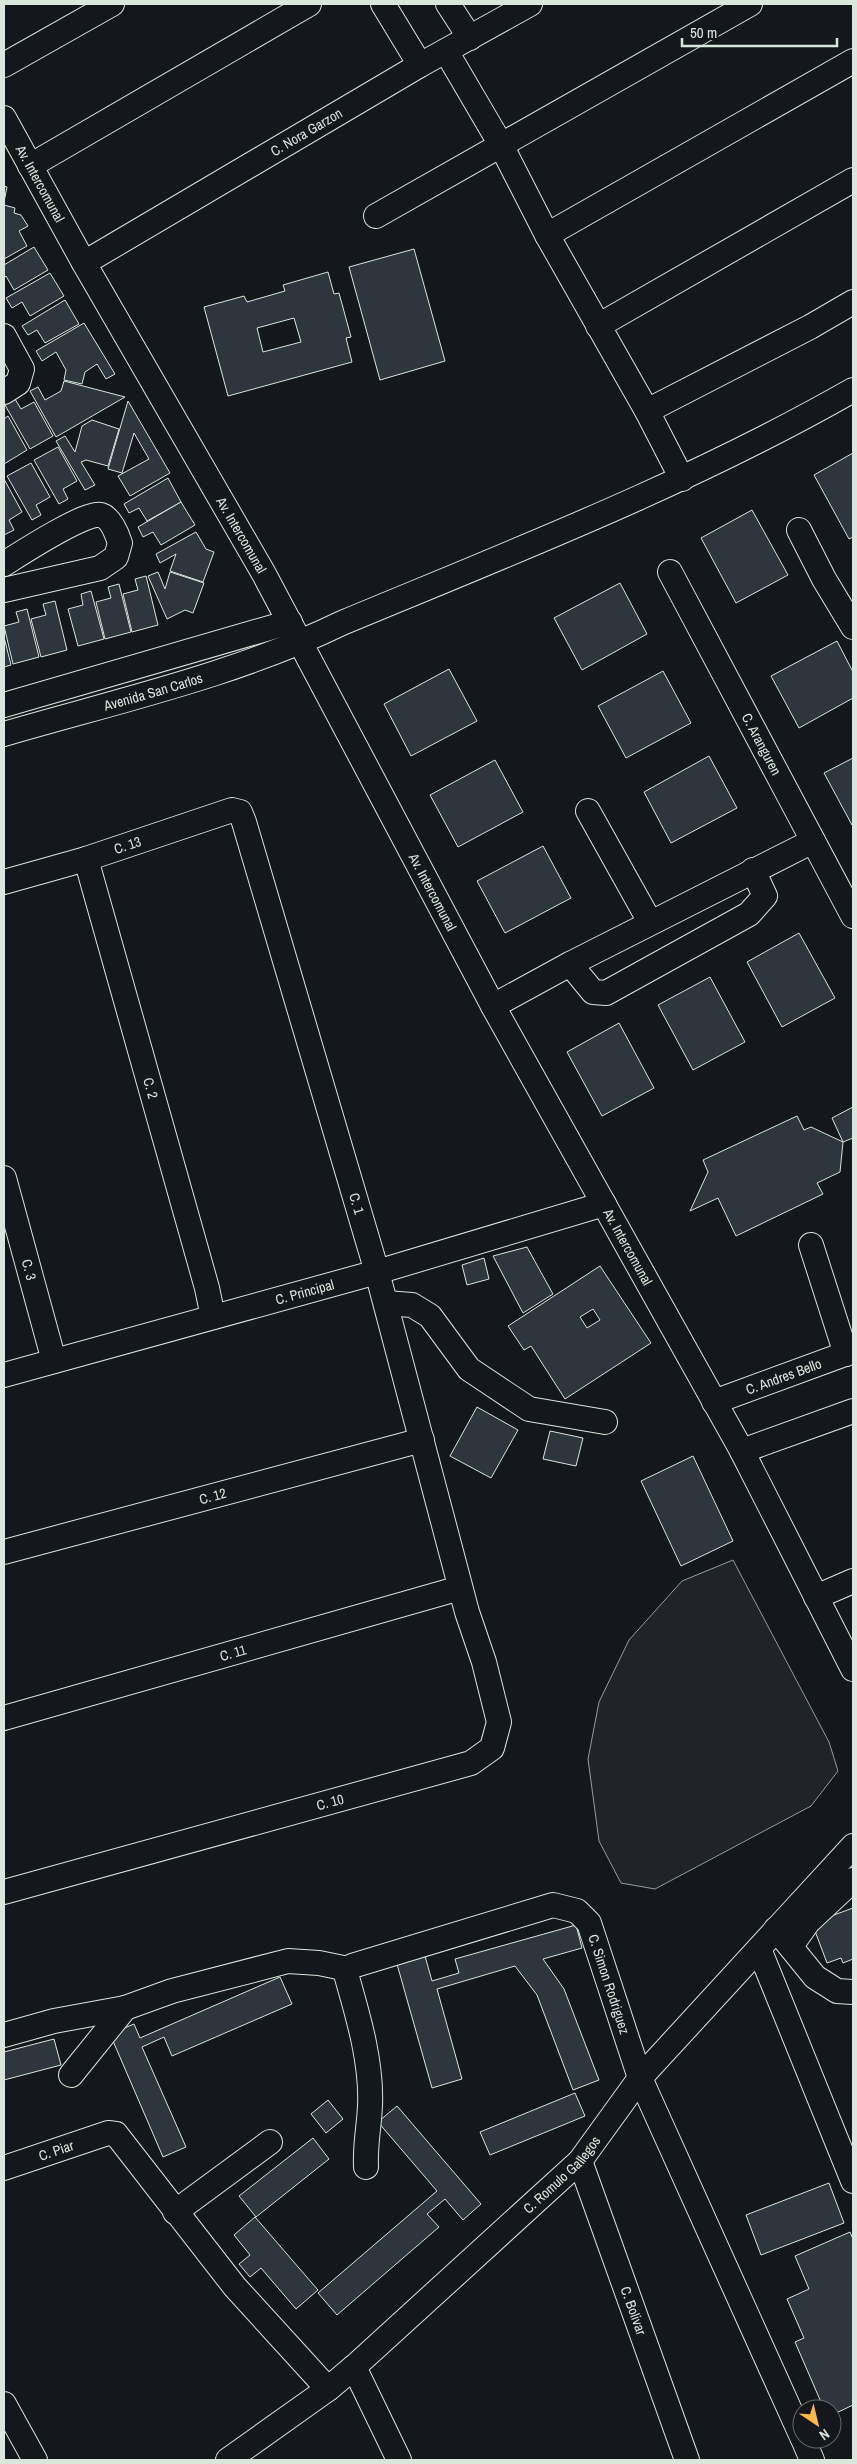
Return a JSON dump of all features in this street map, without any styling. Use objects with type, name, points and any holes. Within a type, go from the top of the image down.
[{"type":"street","points":[[4,65],[112,4]]},
{"type":"street","points":[[30,166],[309,4]]},
{"type":"street","points":[[383,4],[420,65]]},
{"type":"street","points":[[448,4],[470,38]]},
{"type":"street","name":"C. Nora Garzon","points":[[84,263],[420,65],[530,4]]},
{"type":"street","points":[[376,216],[750,4]]},
{"type":"street","points":[[446,51],[501,145],[547,235],[647,411],[682,479]]},
{"type":"street","points":[[547,235],[853,61]]},
{"type":"street","name":"Av. Intercomunal","points":[[4,118],[84,263],[264,574],[493,1006],[742,1451],[816,1597],[844,1628],[853,1669]]},
{"type":"street","points":[[598,326],[853,180]]},
{"type":"street","points":[[647,411],[810,327],[853,302]]},
{"type":"street","points":[[4,336],[22,369],[18,383],[4,392]]},
{"type":"street","name":"Avenida San Carlos","points":[[4,734],[219,672],[301,643],[342,623],[682,479],[802,420],[853,390]]},
{"type":"street","points":[[4,564],[78,521],[95,514],[102,515],[107,519],[120,543],[116,557],[109,564],[100,568],[4,590]]},
{"type":"street","points":[[799,530],[824,579],[853,627]]},
{"type":"street","name":"C. Aranguren","points":[[670,572],[813,841],[850,902]]},
{"type":"street","name":"Avenida San Carlos","points":[[4,705],[290,622]]},
{"type":"street","name":"C. 13","points":[[4,882],[86,859],[232,810],[240,812],[244,822]]},
{"type":"street","points":[[588,811],[650,922]]},
{"type":"street","name":"C. 1","points":[[244,822],[386,1303],[460,1588]]},
{"type":"street","points":[[493,1006],[650,922],[813,841]]},
{"type":"street","name":"C. 2","points":[[86,859],[207,1288],[213,1317]]},
{"type":"street","points":[[570,964],[593,992],[606,993],[749,914],[765,896],[753,870]]},
{"type":"street","name":"C. 3","points":[[4,1178],[54,1361]]},
{"type":"street","name":"C. Principal","points":[[4,1375],[377,1272],[604,1204]]},
{"type":"street","points":[[811,1245],[849,1353]]},
{"type":"street","points":[[386,1303],[412,1305],[430,1316],[469,1369],[529,1409],[605,1422]]},
{"type":"street","name":"C. Andres Bello","points":[[714,1402],[849,1353]]},
{"type":"street","points":[[742,1451],[853,1411]]},
{"type":"street","name":"C. 12","points":[[4,1552],[422,1440]]},
{"type":"street","points":[[816,1597],[853,1581]]},
{"type":"street","name":"C. 11","points":[[4,1718],[460,1588]]},
{"type":"street","name":"C. 10","points":[[4,1892],[471,1762],[492,1748],[500,1722],[484,1662],[460,1588]]},
{"type":"street","name":"C. Romulo Gallegos","points":[[228,2460],[328,2389],[354,2367],[580,2161],[640,2078],[759,1949],[784,1938],[847,1875],[853,1846]]},
{"type":"street","name":"C. Simon Rodriguez","points":[[348,1969],[352,1966],[553,1905],[577,1911],[589,1923],[640,2078],[792,2416]]},
{"type":"street","points":[[784,1938],[815,1976],[837,1991],[853,1992]]},
{"type":"street","points":[[759,1949],[853,2181]]},
{"type":"street","points":[[4,2035],[54,2021],[125,2008],[172,1991],[288,1961],[320,1963],[348,1969],[346,1974],[360,2025],[368,2074],[370,2106],[365,2144],[366,2167]]},
{"type":"street","points":[[71,2075],[125,2008]]},
{"type":"street","name":"C. Piar","points":[[4,2168],[108,2133],[116,2134],[175,2212]]},
{"type":"street","points":[[270,2142],[175,2212],[234,2287],[328,2389]]},
{"type":"street","name":"C. Bolivar","points":[[580,2161],[687,2460]]},
{"type":"street","points":[[354,2367],[399,2460]]},
{"type":"street","points":[[4,2404],[35,2460]]},
{"type":"shaded area","points":[[733,1560],[829,1742],[838,1771],[811,1806],[655,1889],[621,1883],[599,1841],[588,1759],[599,1702],[629,1640],[682,1581]]},
{"type":"building","points":[[4,186],[7,187],[4,202]]},
{"type":"building","points":[[4,205],[15,208],[14,213],[21,215],[28,226],[19,231],[27,246],[4,259]]},
{"type":"building","points":[[34,247],[48,270],[14,290],[6,276],[4,278],[4,265]]},
{"type":"building","points":[[414,249],[445,361],[380,380],[349,267]]},
{"type":"building","points":[[328,272],[334,294],[339,293],[351,337],[346,338],[352,362],[228,396],[204,307],[244,296],[247,302],[285,291],[283,285]],"holes":[[[294,318],[301,342],[263,352],[257,328]]]},
{"type":"building","points":[[50,273],[64,296],[30,316],[22,302],[12,308],[6,298]]},
{"type":"building","points":[[65,300],[79,324],[45,343],[37,330],[28,335],[22,326]]},
{"type":"building","points":[[84,323],[115,374],[106,379],[97,364],[85,372],[82,384],[64,380],[66,370],[56,352],[42,361],[36,351]]},
{"type":"building","points":[[64,381],[125,397],[56,437],[30,391],[38,387],[45,400],[61,391]]},
{"type":"building","points":[[15,399],[21,409],[34,402],[53,436],[30,449],[5,405]]},
{"type":"building","points":[[128,401],[170,473],[130,496],[118,476],[149,459],[134,433],[122,473],[108,469]]},
{"type":"building","points":[[8,416],[27,450],[4,464],[4,419]]},
{"type":"building","points":[[92,420],[119,429],[108,466],[86,460],[81,462],[95,485],[85,490],[56,441],[65,436],[75,452],[82,426]]},
{"type":"building","points":[[58,447],[77,481],[63,489],[68,499],[59,504],[34,460]]},
{"type":"building","points":[[853,453],[853,537],[849,539],[814,475]]},
{"type":"building","points":[[31,463],[50,497],[36,505],[41,515],[32,520],[7,476]]},
{"type":"building","points":[[168,478],[181,502],[147,521],[139,508],[129,513],[124,504]]},
{"type":"building","points":[[4,479],[22,512],[9,520],[14,530],[4,535]]},
{"type":"building","points":[[181,502],[195,525],[161,545],[153,532],[143,537],[138,527]]},
{"type":"building","points":[[752,510],[788,575],[736,603],[701,538]]},
{"type":"building","points":[[196,532],[206,549],[214,552],[203,582],[170,571],[176,554],[160,563],[156,554]]},
{"type":"building","points":[[158,572],[165,589],[170,572],[204,583],[193,613],[185,610],[167,619],[148,576]]},
{"type":"building","points":[[146,576],[158,625],[132,632],[123,594],[138,590],[135,579]]},
{"type":"building","points":[[620,583],[647,634],[582,670],[554,618]]},
{"type":"building","points":[[119,584],[131,632],[105,639],[96,602],[111,598],[108,587]]},
{"type":"building","points":[[91,591],[104,639],[78,646],[68,609],[83,605],[81,594]]},
{"type":"building","points":[[55,601],[67,650],[41,657],[31,619],[46,615],[43,604]]},
{"type":"building","points":[[27,609],[39,657],[13,664],[4,626],[19,622],[16,612]]},
{"type":"building","points":[[4,637],[11,665],[4,667]]},
{"type":"building","points":[[837,641],[853,672],[853,698],[799,728],[771,676]]},
{"type":"building","points":[[449,669],[477,721],[411,756],[384,704]]},
{"type":"building","points":[[663,671],[691,723],[626,758],[598,706]]},
{"type":"building","points":[[709,756],[737,808],[671,843],[644,792]]},
{"type":"building","points":[[853,758],[853,825],[852,825],[824,773]]},
{"type":"building","points":[[495,760],[523,812],[458,847],[430,795]]},
{"type":"building","points":[[543,846],[571,898],[505,933],[477,881]]},
{"type":"building","points":[[799,933],[835,998],[782,1027],[747,962]]},
{"type":"building","points":[[710,977],[745,1042],[693,1070],[658,1005]]},
{"type":"building","points":[[619,1023],[654,1088],[602,1116],[567,1052]]},
{"type":"building","points":[[853,1107],[853,1138],[843,1142],[832,1118]]},
{"type":"building","points":[[797,1116],[804,1130],[811,1127],[843,1142],[840,1172],[817,1183],[823,1194],[736,1236],[718,1198],[690,1211],[708,1172],[703,1160]]},
{"type":"building","points":[[527,1247],[553,1294],[523,1313],[493,1256]]},
{"type":"building","points":[[484,1258],[489,1279],[467,1285],[462,1265]]},
{"type":"building","points":[[600,1266],[651,1343],[565,1399],[531,1346],[524,1350],[508,1326]],"holes":[[[593,1309],[600,1320],[587,1328],[580,1317]]]},
{"type":"building","points":[[477,1407],[518,1430],[491,1478],[450,1456]]},
{"type":"building","points":[[550,1431],[583,1438],[576,1466],[543,1459]]},
{"type":"building","points":[[693,1456],[733,1541],[681,1566],[641,1481]]},
{"type":"building","points":[[853,1908],[853,1959],[843,1963],[841,1958],[827,1963],[812,1923]]},
{"type":"building","points":[[576,1925],[582,1948],[543,1959],[564,1989],[599,2080],[573,2090],[537,1995],[515,1966],[437,1989],[462,2079],[432,2088],[397,1964],[425,1956],[432,1981],[459,1973],[455,1959]]},
{"type":"building","points":[[280,1977],[292,2004],[172,2056],[164,2037],[142,2047],[186,2147],[163,2157],[110,2034],[134,2024],[140,2038]]},
{"type":"building","points":[[54,2039],[61,2065],[4,2080],[4,2052]]},
{"type":"building","points":[[575,2093],[585,2116],[490,2155],[480,2132]]},
{"type":"building","points":[[328,2100],[343,2119],[326,2133],[311,2114]]},
{"type":"building","points":[[397,2106],[481,2204],[463,2220],[445,2199],[427,2214],[439,2227],[337,2315],[318,2293],[437,2191],[378,2122]]},
{"type":"building","points":[[313,2138],[329,2159],[256,2217],[239,2196]]},
{"type":"building","points":[[829,2183],[844,2223],[761,2255],[746,2215]]},
{"type":"building","points":[[255,2217],[318,2290],[296,2309],[261,2268],[250,2277],[239,2264],[250,2255],[234,2235]]},
{"type":"building","points":[[850,2232],[853,2239],[853,2405],[842,2410],[842,2399],[820,2399],[795,2342],[804,2338],[787,2299],[809,2289],[795,2256]]}]
